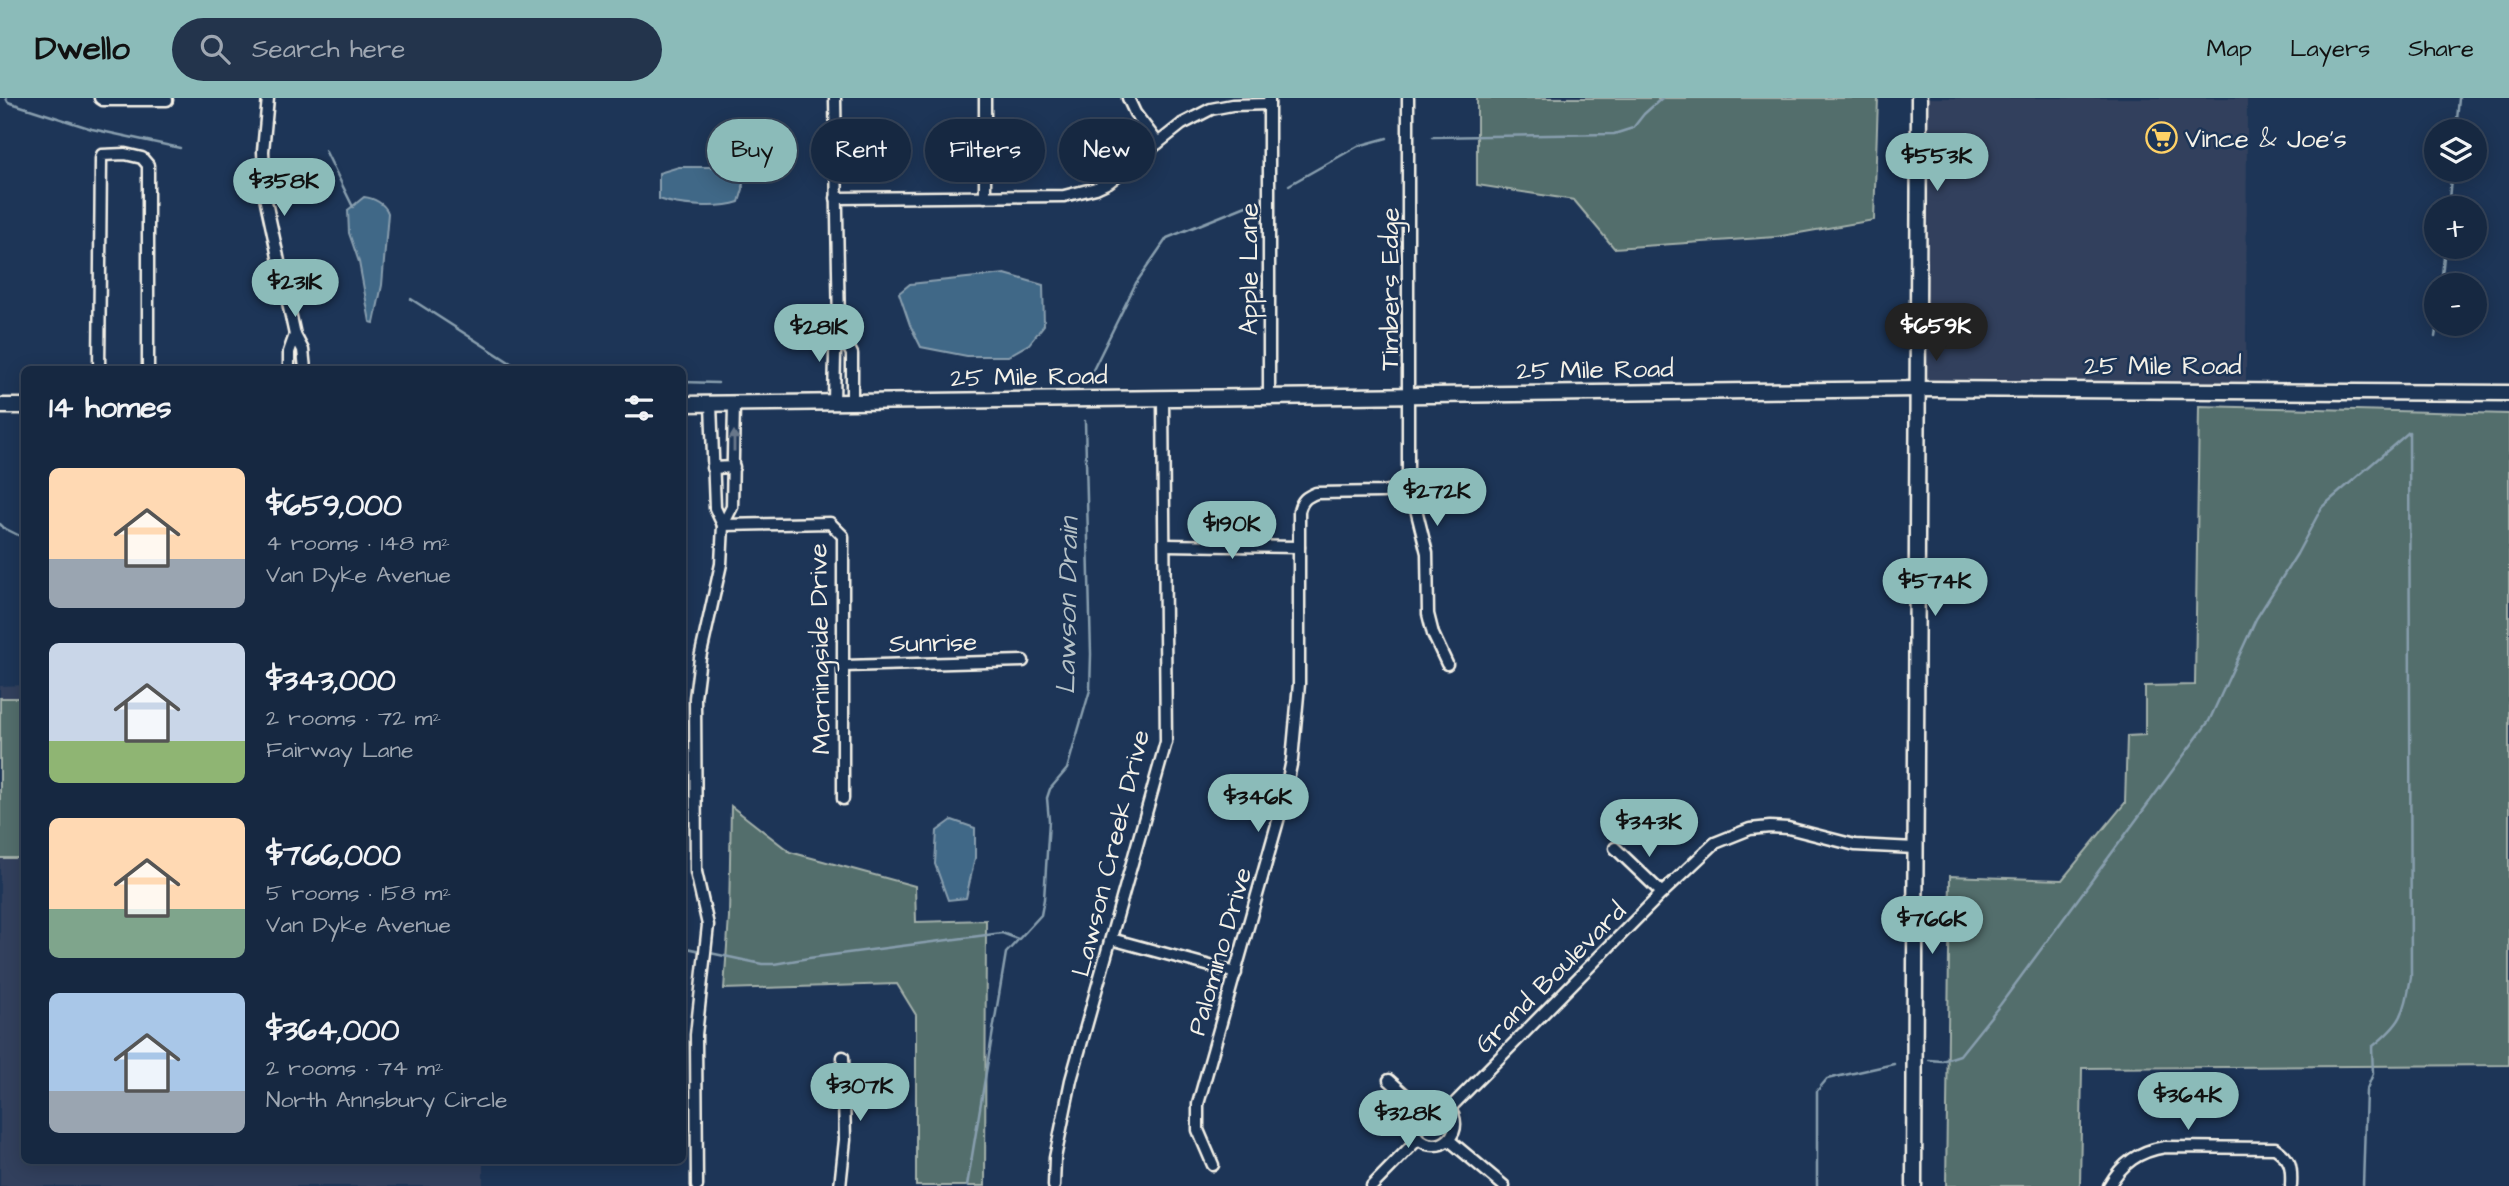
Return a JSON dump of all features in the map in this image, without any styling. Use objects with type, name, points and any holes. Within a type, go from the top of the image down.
[{"type":"street","points":[[100,98],[167,100]]},
{"type":"street","points":[[268,98],[263,151],[265,197],[295,335],[303,350],[305,366]]},
{"type":"street","points":[[834,402],[835,354],[839,329],[835,98]]},
{"type":"street","points":[[985,98],[985,197]]},
{"type":"street","points":[[1128,98],[1135,113],[1158,143]]},
{"type":"street","name":"Timbers Edge","points":[[1409,98],[1409,488],[1427,553],[1428,614],[1433,634],[1447,664]]},
{"type":"street","points":[[1914,1186],[1919,98]]},
{"type":"street","points":[[836,198],[1064,196],[1109,182],[1182,124],[1211,109],[1269,101]]},
{"type":"street","name":"Apple Lane","points":[[1269,101],[1269,397]]},
{"type":"street","points":[[99,366],[101,159],[102,155],[108,153],[135,155],[148,165],[148,366]]},
{"type":"street","points":[[839,329],[852,354],[852,402]]},
{"type":"street","points":[[289,366],[289,352],[295,335]]},
{"type":"street","name":"25 Mile Road","points":[[686,404],[1919,389],[2509,393]]},
{"type":"street","name":"Lawson Creek Drive","points":[[1054,1186],[1055,1158],[1071,1080],[1166,743],[1163,399]]},
{"type":"street","points":[[711,404],[715,508],[723,525]]},
{"type":"street","points":[[697,1186],[696,1035],[708,925],[696,872],[695,698],[700,658],[721,564],[723,525],[732,507],[734,404]]},
{"type":"street","points":[[0,406],[21,406]]},
{"type":"street","points":[[712,468],[734,467]]},
{"type":"street","name":"Palomino Drive","points":[[1213,1165],[1201,1141],[1196,1118],[1198,1104],[1283,803],[1292,760],[1299,684],[1299,511],[1306,496],[1316,493],[1382,492],[1409,488]]},
{"type":"street","name":"Morningside Drive","points":[[723,525],[830,523],[843,536],[843,799]]},
{"type":"street","points":[[1165,545],[1299,547]]},
{"type":"street","name":"Sunrise","points":[[844,666],[1023,661]]},
{"type":"street","name":"Grand Boulevard","points":[[1450,1108],[1662,893],[1715,843],[1750,829],[1788,828],[1855,845],[1915,848]]},
{"type":"street","points":[[1615,848],[1662,893]]},
{"type":"street","points":[[1111,939],[1236,973]]},
{"type":"street","points":[[840,1186],[845,1140],[843,1057]]},
{"type":"street","points":[[1390,1080],[1419,1107]]},
{"type":"street","points":[[1418,1139],[1413,1125],[1414,1115],[1419,1107],[1438,1102],[1450,1108],[1454,1116],[1455,1127],[1449,1140]]},
{"type":"street","points":[[1418,1139],[1433,1144],[1449,1140]]},
{"type":"street","points":[[1372,1186],[1418,1139]]},
{"type":"street","points":[[1449,1140],[1504,1186]]},
{"type":"street","points":[[2109,1186],[2131,1158],[2149,1149],[2165,1147],[2274,1148],[2286,1156],[2292,1170],[2291,1186]]},
{"type":"shaded area","points":[[1919,98],[2247,98],[2246,390],[1919,389]]},
{"type":"shaded area","points":[[679,167],[707,167],[707,182],[743,182],[743,189],[739,202],[731,204],[699,206],[677,203],[659,199],[659,173]]},
{"type":"shaded area","points":[[364,197],[379,202],[388,213],[382,285],[374,323],[370,322],[359,262],[349,233],[348,210]]},
{"type":"shaded area","points":[[1005,274],[1043,285],[1044,325],[1029,344],[1008,356],[967,356],[921,347],[899,293],[910,284]]},
{"type":"shaded area","points":[[21,685],[21,1164],[483,1164],[483,1186],[0,1186],[0,686]]},
{"type":"shaded area","points":[[952,820],[975,828],[975,858],[966,898],[948,900],[935,864],[937,831]]},
{"type":"green space","points":[[1477,98],[1878,98],[1874,220],[1776,237],[1614,248],[1574,200],[1477,185]]},
{"type":"green space","points":[[2199,406],[2509,414],[2509,1065],[2082,1068],[2080,1186],[1946,1186],[1950,876],[2062,880],[2125,803],[2127,736],[2145,735],[2145,686],[2195,685]]},
{"type":"green space","points":[[0,698],[21,698],[21,858],[0,858]]},
{"type":"green space","points":[[731,806],[790,852],[915,886],[916,922],[986,920],[985,1186],[916,1186],[916,1015],[897,984],[724,989],[729,917]]},
{"type":"waterway","points":[[6,98],[8,102],[92,129],[180,148]]},
{"type":"waterway","name":"Lawson Drain","points":[[1432,137],[1614,134],[1633,128],[1662,98]]},
{"type":"waterway","points":[[2457,119],[2459,98]]},
{"type":"waterway","name":"Lawson Drain","points":[[1289,185],[1358,146],[1387,138]]},
{"type":"waterway","points":[[325,150],[353,207]]},
{"type":"waterway","points":[[2449,196],[2451,182]]},
{"type":"waterway","name":"Lawson Drain","points":[[1090,376],[1136,283],[1167,238],[1246,206]]},
{"type":"waterway","points":[[2442,273],[2444,259]]},
{"type":"waterway","points":[[411,299],[515,366]]},
{"type":"waterway","points":[[686,382],[718,383]]},
{"type":"waterway","name":"Lawson Drain","points":[[967,1186],[1006,953],[1041,915],[1049,821],[1047,798],[1050,789],[1067,769],[1090,690],[1085,421]]},
{"type":"waterway","points":[[1929,1060],[1942,1061],[1960,1055],[2000,1005],[2209,721],[2256,619],[2297,554],[2322,507],[2409,432]]},
{"type":"waterway","points":[[2363,1186],[2366,1091],[2373,1074],[2372,1047],[2390,1031],[2400,1017],[2411,977],[2409,432]]},
{"type":"waterway","points":[[0,524],[21,536]]},
{"type":"waterway","points":[[686,948],[762,964],[774,964],[1002,933],[1018,939]]},
{"type":"waterway","points":[[1817,1186],[1817,1091],[1827,1079],[1894,1064]]},
{"type":"place","name":"Vince & Joe's","points":[[2162,138]]}]
